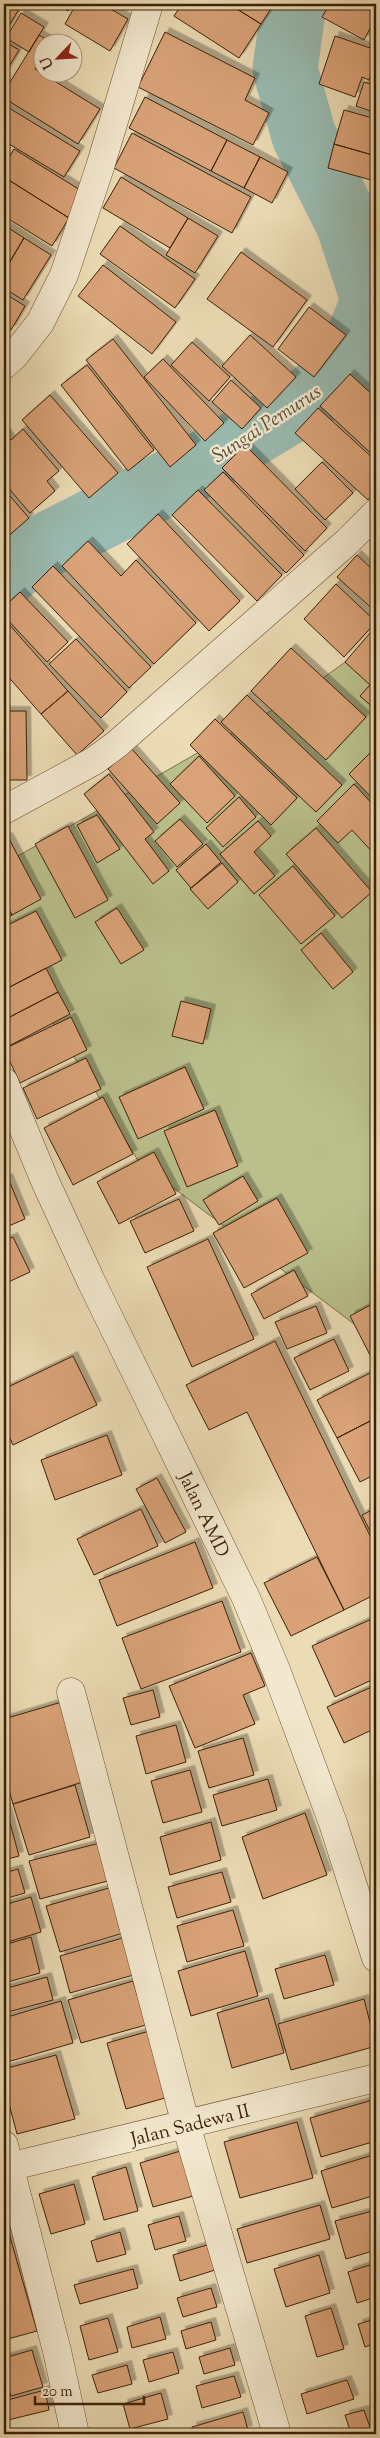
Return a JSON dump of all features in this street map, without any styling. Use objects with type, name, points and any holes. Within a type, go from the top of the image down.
[{"type":"street","points":[[4,366],[40,323],[64,275],[100,167],[147,4]]},
{"type":"street","points":[[4,810],[94,761],[118,744],[347,542],[376,513]]},
{"type":"street","name":"Jalan AMD","points":[[4,1082],[45,1180],[91,1281],[246,1598],[276,1670],[333,1823],[374,1943]]},
{"type":"street","points":[[71,1692],[186,2124],[277,2434]]},
{"type":"street","name":"Jalan Sadewa II","points":[[6,2160],[186,2124],[376,2078]]},
{"type":"street","points":[[6,2160],[57,2351],[75,2434]]},
{"type":"green space","points":[[376,640],[376,1344],[374,1339],[139,1162],[4,943],[4,864],[302,693]]},
{"type":"building","points":[[4,4],[22,4],[4,34]]},
{"type":"building","points":[[56,4],[73,4],[68,11]]},
{"type":"building","points":[[76,4],[102,4],[128,19],[110,51],[82,34],[82,32],[78,32],[65,24]]},
{"type":"building","points":[[182,4],[229,4],[261,24],[239,58],[174,16]]},
{"type":"building","points":[[229,4],[274,4],[261,24]]},
{"type":"building","points":[[330,4],[376,4],[376,17],[364,40],[322,17]]},
{"type":"building","points":[[21,13],[44,27],[41,32],[32,32],[32,47],[29,52],[6,38]]},
{"type":"building","points":[[165,32],[255,78],[245,100],[269,113],[253,145],[138,87]]},
{"type":"building","points":[[335,36],[376,50],[376,60],[369,80],[362,77],[355,97],[319,84]]},
{"type":"building","points":[[4,41],[19,50],[4,75]]},
{"type":"building","points":[[32,46],[32,82],[56,82],[100,109],[78,144],[4,98],[4,92]]},
{"type":"building","points":[[364,82],[376,86],[376,113],[356,106]]},
{"type":"building","points":[[145,97],[227,140],[211,171],[129,128]]},
{"type":"building","points":[[4,105],[80,151],[64,177],[4,141]]},
{"type":"building","points":[[344,110],[376,119],[376,156],[334,144]]},
{"type":"building","points":[[132,133],[251,197],[232,233],[114,168]]},
{"type":"building","points":[[227,140],[260,157],[244,188],[211,171]]},
{"type":"building","points":[[334,144],[376,156],[371,180],[328,168]]},
{"type":"building","points":[[14,149],[85,193],[69,218],[4,177],[4,166]]},
{"type":"building","points":[[260,157],[288,172],[272,203],[244,188]]},
{"type":"building","points":[[4,177],[69,218],[52,246],[4,216]]},
{"type":"building","points":[[121,177],[188,218],[170,248],[103,208]]},
{"type":"building","points":[[188,218],[218,236],[195,273],[166,255]]},
{"type":"building","points":[[4,225],[24,238],[6,268],[4,267]]},
{"type":"building","points":[[120,226],[195,279],[175,308],[100,254]]},
{"type":"building","points":[[24,238],[51,255],[23,300],[4,288],[4,272]]},
{"type":"building","points":[[241,252],[307,300],[273,347],[207,299]]},
{"type":"building","points":[[103,265],[176,322],[152,354],[78,296]]},
{"type":"building","points":[[4,293],[25,306],[11,330],[4,326]]},
{"type":"building","points":[[309,307],[346,335],[314,377],[278,349]]},
{"type":"building","points":[[250,335],[296,377],[267,408],[222,366]]},
{"type":"building","points":[[113,339],[196,445],[170,467],[86,360]]},
{"type":"building","points":[[192,342],[230,377],[209,401],[171,365]]},
{"type":"building","points":[[163,359],[224,423],[205,441],[144,377]]},
{"type":"building","points":[[87,365],[154,450],[128,471],[61,385]]},
{"type":"building","points":[[350,374],[376,398],[376,458],[320,406]]},
{"type":"building","points":[[231,380],[261,408],[242,429],[212,402]]},
{"type":"building","points":[[50,395],[118,473],[89,498],[22,420]]},
{"type":"building","points":[[318,408],[376,461],[376,491],[368,500],[295,433]]},
{"type":"building","points":[[23,429],[59,471],[47,481],[55,491],[30,513],[4,483],[4,431],[11,440]]},
{"type":"building","points":[[245,445],[327,528],[305,551],[222,468]]},
{"type":"building","points":[[322,462],[353,493],[325,520],[295,489]]},
{"type":"building","points":[[223,472],[304,555],[286,573],[204,490]]},
{"type":"building","points":[[4,489],[29,518],[4,540]]},
{"type":"building","points":[[198,490],[282,575],[257,601],[172,515]]},
{"type":"building","points":[[158,514],[240,601],[209,631],[127,544]]},
{"type":"building","points":[[88,541],[121,576],[136,560],[196,623],[154,664],[62,566]]},
{"type":"building","points":[[357,555],[376,573],[376,612],[337,577]]},
{"type":"building","points":[[53,566],[151,667],[129,688],[32,587]]},
{"type":"building","points":[[336,584],[376,622],[344,657],[304,619]]},
{"type":"building","points":[[20,592],[68,642],[47,662],[4,616],[4,607]]},
{"type":"building","points":[[7,622],[68,691],[41,714],[4,672],[4,625]]},
{"type":"building","points":[[376,626],[376,710],[360,696],[370,685],[345,662]]},
{"type":"building","points":[[76,639],[127,692],[101,718],[49,664]]},
{"type":"building","points":[[291,648],[366,717],[326,760],[251,691]]},
{"type":"building","points":[[68,691],[104,731],[77,755],[41,714]]},
{"type":"building","points":[[247,695],[342,785],[316,812],[221,722]]},
{"type":"building","points":[[4,711],[26,711],[27,780],[4,780]]},
{"type":"building","points":[[215,719],[297,798],[271,825],[190,745]]},
{"type":"building","points":[[376,747],[376,802],[349,774]]},
{"type":"building","points":[[131,748],[180,803],[157,824],[108,769]]},
{"type":"building","points":[[199,756],[235,796],[207,823],[170,784]]},
{"type":"building","points":[[109,774],[154,832],[145,839],[169,871],[153,884],[84,794]]},
{"type":"building","points":[[354,784],[376,808],[376,856],[352,830],[338,843],[317,821]]},
{"type":"building","points":[[239,797],[256,817],[223,847],[206,828]]},
{"type":"building","points":[[97,815],[120,849],[97,863],[77,825]]},
{"type":"building","points":[[180,819],[203,844],[177,867],[155,841]]},
{"type":"building","points":[[258,821],[271,836],[254,852],[275,876],[254,894],[220,854]]},
{"type":"building","points":[[68,826],[108,900],[75,918],[35,844]]},
{"type":"building","points":[[316,828],[372,892],[342,918],[286,854]]},
{"type":"building","points":[[8,837],[41,899],[12,915],[4,901],[4,839]]},
{"type":"building","points":[[206,844],[221,862],[191,888],[176,870]]},
{"type":"building","points":[[222,863],[238,882],[208,909],[190,889]]},
{"type":"building","points":[[293,866],[335,916],[301,944],[259,895]]},
{"type":"building","points":[[4,901],[12,915],[4,919]]},
{"type":"building","points":[[117,908],[144,950],[121,964],[95,922]]},
{"type":"building","points":[[36,911],[62,960],[4,990],[4,927]]},
{"type":"building","points":[[321,933],[353,972],[333,989],[301,950]]},
{"type":"building","points":[[46,968],[58,992],[4,1020],[4,990]]},
{"type":"building","points":[[58,992],[70,1014],[9,1046],[4,1036],[4,1020]]},
{"type":"building","points":[[181,1001],[211,1009],[203,1044],[172,1036]]},
{"type":"building","points":[[71,1017],[87,1050],[20,1083],[4,1049]]},
{"type":"building","points":[[86,1058],[101,1089],[37,1119],[23,1088]]},
{"type":"building","points":[[185,1067],[204,1109],[138,1139],[119,1097]]},
{"type":"building","points":[[103,1097],[133,1154],[73,1185],[44,1128]]},
{"type":"building","points":[[215,1110],[238,1166],[187,1187],[164,1131]]},
{"type":"building","points":[[154,1152],[176,1194],[119,1224],[97,1182]]},
{"type":"building","points":[[243,1176],[258,1201],[219,1225],[203,1200]]},
{"type":"building","points":[[8,1178],[25,1219],[4,1228],[4,1180]]},
{"type":"building","points":[[277,1198],[308,1253],[244,1288],[213,1233]]},
{"type":"building","points":[[179,1199],[194,1231],[145,1253],[130,1221]]},
{"type":"building","points":[[13,1237],[30,1272],[4,1284],[4,1241]]},
{"type":"building","points":[[208,1239],[254,1339],[192,1367],[147,1267]]},
{"type":"building","points":[[294,1270],[308,1296],[264,1319],[251,1294]]},
{"type":"building","points":[[376,1302],[376,1355],[371,1357],[350,1316]]},
{"type":"building","points":[[316,1306],[327,1333],[287,1349],[275,1322]]},
{"type":"building","points":[[334,1339],[349,1371],[310,1390],[294,1358]]},
{"type":"building","points":[[275,1341],[376,1548],[376,1594],[344,1610],[247,1412],[209,1430],[186,1385]]},
{"type":"building","points":[[73,1356],[97,1405],[13,1445],[4,1425],[4,1389]]},
{"type":"building","points":[[370,1373],[376,1384],[376,1418],[337,1438],[317,1400]]},
{"type":"building","points":[[376,1418],[376,1474],[360,1482],[337,1438]]},
{"type":"building","points":[[107,1435],[122,1475],[55,1500],[41,1460]]},
{"type":"building","points":[[157,1478],[186,1532],[165,1543],[136,1489]]},
{"type":"building","points":[[376,1508],[376,1540],[375,1541],[362,1515]]},
{"type":"building","points":[[141,1509],[158,1546],[94,1575],[77,1539]]},
{"type":"building","points":[[195,1542],[213,1588],[117,1626],[99,1580]]},
{"type":"building","points":[[317,1557],[344,1610],[291,1636],[264,1583]]},
{"type":"building","points":[[222,1601],[241,1652],[141,1689],[122,1638]]},
{"type":"building","points":[[376,1617],[376,1678],[335,1697],[312,1646]]},
{"type":"building","points":[[251,1653],[265,1686],[243,1695],[255,1724],[195,1748],[169,1686]]},
{"type":"building","points":[[376,1685],[376,1728],[344,1743],[327,1707]]},
{"type":"building","points":[[153,1690],[160,1717],[131,1725],[123,1698]]},
{"type":"building","points":[[65,1701],[89,1780],[13,1804],[4,1773],[4,1719]]},
{"type":"building","points":[[176,1725],[186,1762],[146,1774],[136,1736]]},
{"type":"building","points":[[243,1738],[254,1775],[209,1788],[198,1751]]},
{"type":"building","points":[[190,1770],[202,1812],[163,1823],[151,1781]]},
{"type":"building","points":[[268,1779],[277,1810],[222,1826],[213,1795]]},
{"type":"building","points":[[75,1785],[90,1837],[29,1855],[13,1804]]},
{"type":"building","points":[[4,1802],[10,1823],[4,1824]]},
{"type":"building","points":[[305,1813],[327,1875],[263,1899],[242,1837]]},
{"type":"building","points":[[211,1822],[221,1860],[170,1875],[160,1837]]},
{"type":"building","points":[[10,1823],[19,1856],[4,1860],[4,1824]]},
{"type":"building","points":[[104,1842],[115,1879],[40,1899],[29,1861]]},
{"type":"building","points":[[18,1869],[25,1893],[4,1899],[4,1873]]},
{"type":"building","points":[[222,1872],[231,1902],[177,1918],[168,1887]]},
{"type":"building","points":[[116,1886],[130,1931],[60,1952],[46,1906]]},
{"type":"building","points":[[31,1897],[41,1932],[4,1943],[4,1905]]},
{"type":"building","points":[[233,1910],[244,1946],[187,1962],[177,1926]]},
{"type":"building","points":[[31,1937],[40,1973],[4,1983],[4,1945]]},
{"type":"building","points":[[126,1937],[137,1974],[70,1993],[60,1956]]},
{"type":"building","points":[[245,1951],[258,1996],[191,2016],[178,1971]]},
{"type":"building","points":[[325,1955],[334,1985],[284,1999],[275,1969]]},
{"type":"building","points":[[47,1977],[53,2000],[4,2013],[4,1989]]},
{"type":"building","points":[[133,1981],[146,2025],[81,2043],[68,2000]]},
{"type":"building","points":[[268,1998],[284,2053],[232,2068],[217,2013]]},
{"type":"building","points":[[364,1999],[376,2046],[291,2070],[278,2024]]},
{"type":"building","points":[[61,2001],[73,2043],[4,2063],[4,2018]]},
{"type":"building","points":[[153,2030],[172,2096],[126,2109],[107,2043]]},
{"type":"building","points":[[56,2055],[75,2119],[17,2134],[4,2085],[4,2069]]},
{"type":"building","points":[[376,2099],[376,2141],[321,2157],[310,2118]]},
{"type":"building","points":[[297,2122],[313,2178],[240,2198],[224,2142]]},
{"type":"building","points":[[184,2150],[197,2195],[153,2207],[140,2163]]},
{"type":"building","points":[[376,2154],[376,2195],[332,2208],[321,2171]]},
{"type":"building","points":[[126,2167],[138,2211],[104,2220],[92,2177]]},
{"type":"building","points":[[74,2184],[85,2224],[51,2234],[39,2194]]},
{"type":"building","points":[[320,2205],[330,2239],[247,2263],[237,2229]]},
{"type":"building","points":[[376,2210],[376,2250],[346,2259],[335,2221]]},
{"type":"building","points":[[4,2216],[37,2331],[4,2340]]},
{"type":"building","points":[[179,2216],[186,2241],[155,2250],[148,2225]]},
{"type":"building","points":[[120,2232],[126,2254],[97,2262],[91,2241]]},
{"type":"building","points":[[207,2245],[215,2270],[180,2281],[173,2255]]},
{"type":"building","points":[[319,2255],[330,2293],[286,2307],[274,2269]]},
{"type":"building","points":[[376,2263],[376,2297],[357,2303],[348,2272]]},
{"type":"building","points":[[133,2269],[138,2288],[80,2304],[74,2285]]},
{"type":"building","points":[[211,2288],[217,2307],[183,2317],[177,2298]]},
{"type":"building","points":[[331,2308],[344,2349],[317,2357],[305,2316]]},
{"type":"building","points":[[160,2317],[166,2339],[132,2348],[127,2327]]},
{"type":"building","points":[[108,2318],[118,2352],[89,2360],[80,2326]]},
{"type":"building","points":[[376,2319],[376,2343],[365,2347],[358,2324]]},
{"type":"building","points":[[211,2322],[216,2340],[186,2349],[181,2331]]},
{"type":"building","points":[[230,2348],[235,2365],[204,2374],[199,2357]]},
{"type":"building","points":[[32,2350],[43,2387],[11,2396],[4,2373],[4,2358]]},
{"type":"building","points":[[173,2352],[179,2373],[149,2382],[143,2360]]},
{"type":"building","points":[[127,2365],[132,2384],[98,2393],[92,2375]]},
{"type":"building","points":[[234,2376],[241,2397],[202,2408],[196,2386]]},
{"type":"building","points":[[347,2380],[354,2399],[307,2414],[301,2394]]},
{"type":"building","points":[[45,2390],[49,2410],[4,2421],[4,2401]]},
{"type":"building","points":[[161,2393],[168,2419],[130,2429],[123,2404]]},
{"type":"building","points":[[364,2410],[371,2430],[351,2434],[345,2415]]},
{"type":"building","points":[[243,2412],[248,2430],[231,2434],[194,2434],[192,2427]]},
{"type":"waterway","name":"Sungai Pemurus","points":[[4,576],[29,554],[189,472],[302,404],[345,369],[371,307],[371,293],[348,223],[304,136],[285,69],[294,4]]},
{"type":"waterway","name":"Sungai Pemurus","points":[[371,293],[376,296]]}]
